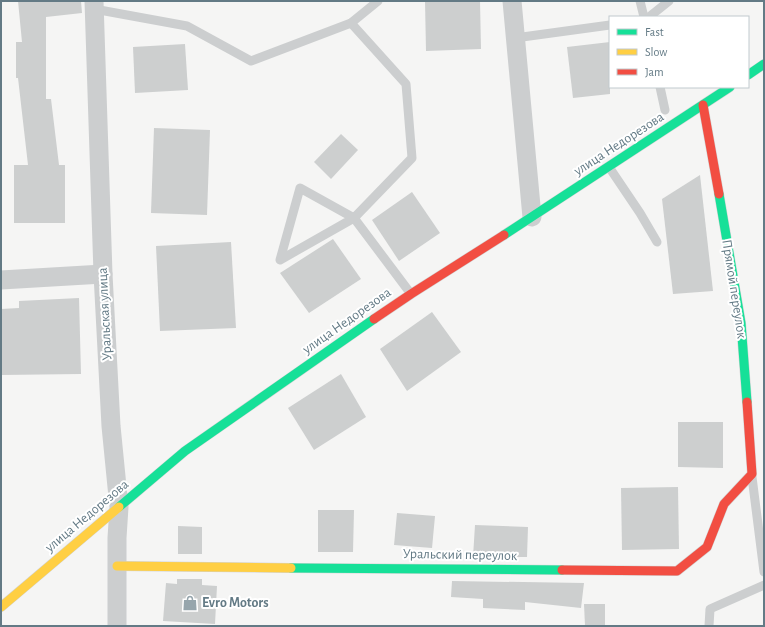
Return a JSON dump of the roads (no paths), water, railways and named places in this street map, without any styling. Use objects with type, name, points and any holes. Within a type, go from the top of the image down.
[{"type":"street","points":[[512,1],[532,217]]},
{"type":"street","name":"Уральская улица","points":[[94,5],[103,274],[111,426],[119,507],[117,626]]},
{"type":"street","points":[[749,74],[764,64]]},
{"type":"street","name":"улица Недорезова","points":[[1,608],[185,451],[411,294],[532,217],[729,88]]},
{"type":"street","name":"Прямой переулок","points":[[703,106],[741,323],[752,474]]},
{"type":"street","points":[[1,280],[103,274]]},
{"type":"street","name":"Уральский переулок","points":[[117,566],[677,571],[707,547],[724,504],[752,474]]},
{"type":"lane","points":[[94,5],[187,26],[251,61],[351,23],[378,1]]},
{"type":"lane","points":[[640,1],[644,16]]},
{"type":"lane","points":[[650,16],[669,1]]},
{"type":"lane","points":[[351,23],[406,84],[412,158],[354,218],[280,260],[300,188],[354,218],[411,294]]},
{"type":"lane","points":[[515,38],[609,25]]},
{"type":"lane","points":[[660,88],[665,110]]},
{"type":"lane","points":[[609,167],[640,213],[657,242]]},
{"type":"lane","points":[[752,474],[764,572]]},
{"type":"lane","points":[[709,626],[710,610],[764,585]]},
{"type":"place","name":"Evro Motors","points":[[190,603]]}]
